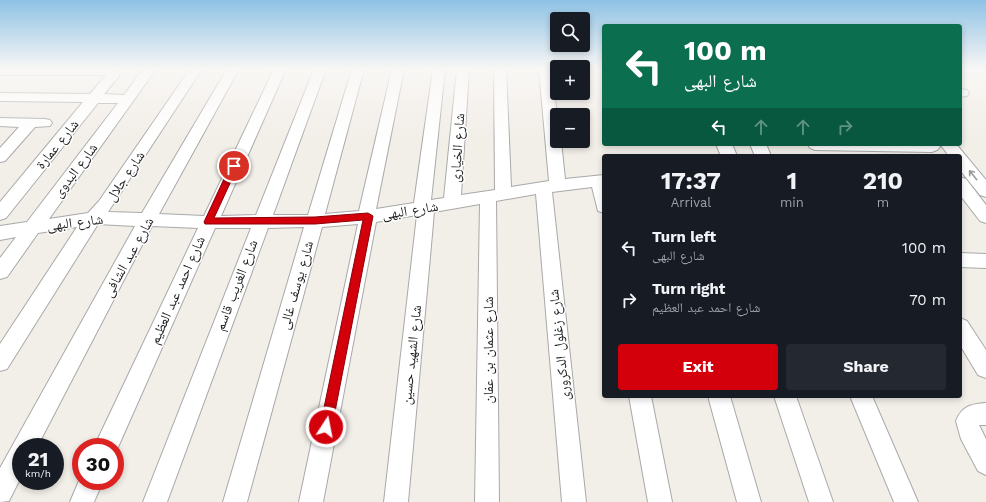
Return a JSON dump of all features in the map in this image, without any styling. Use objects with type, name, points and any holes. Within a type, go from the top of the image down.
[{"type":"street","name":"شارع عمارة","points":[[0,214],[99,92]]},
{"type":"street","name":"شارع البدوى","points":[[0,272],[133,92]]},
{"type":"street","name":"شارع جلال","points":[[0,362],[83,231],[105,205],[180,92]]},
{"type":"street","name":"شارع عبد الشافى","points":[[29,438],[220,92]]},
{"type":"street","name":"شارع احمد عبد العظيم","points":[[110,438],[208,222],[269,92]]},
{"type":"street","name":"شارع الغريب قاسم","points":[[155,502],[260,221],[311,92]]},
{"type":"street","name":"شارع يوسف غالى","points":[[236,502],[351,92]]},
{"type":"street","points":[[311,502],[393,92]]},
{"type":"street","name":"شارع الشهيد حسين","points":[[396,502],[436,92]]},
{"type":"street","name":"شارع الخيارى","points":[[452,203],[461,92]]},
{"type":"street","name":"شارع عثمان بن عفان","points":[[487,502],[499,92]]},
{"type":"street","name":"شارع زغلول الدكرورى","points":[[546,92],[550,186],[574,502]]},
{"type":"street","points":[[0,98],[128,99]]},
{"type":"street","points":[[0,122],[38,123],[0,157]]},
{"type":"street","points":[[817,148],[934,149]]},
{"type":"street","points":[[962,161],[986,191]]},
{"type":"street","name":"شارع البهى","points":[[0,233],[94,218],[208,222],[315,221],[367,217],[550,186],[601,180]]},
{"type":"street","points":[[962,186],[982,211]]},
{"type":"street","points":[[962,206],[982,211]]},
{"type":"street","points":[[962,260],[986,261]]},
{"type":"street","points":[[962,330],[986,368]]},
{"type":"street","points":[[640,398],[660,502]]},
{"type":"street","points":[[720,398],[749,502]]},
{"type":"street","points":[[786,398],[821,502]]},
{"type":"street","points":[[863,398],[906,502]]},
{"type":"street","points":[[986,414],[972,415],[967,421],[969,432],[986,463]]},
{"type":"street","points":[[0,492],[12,470]]},
{"type":"street","points":[[82,502],[87,490]]},
{"type":"route","points":[[234,166],[208,222],[315,221],[368,216],[326,427]]}]
